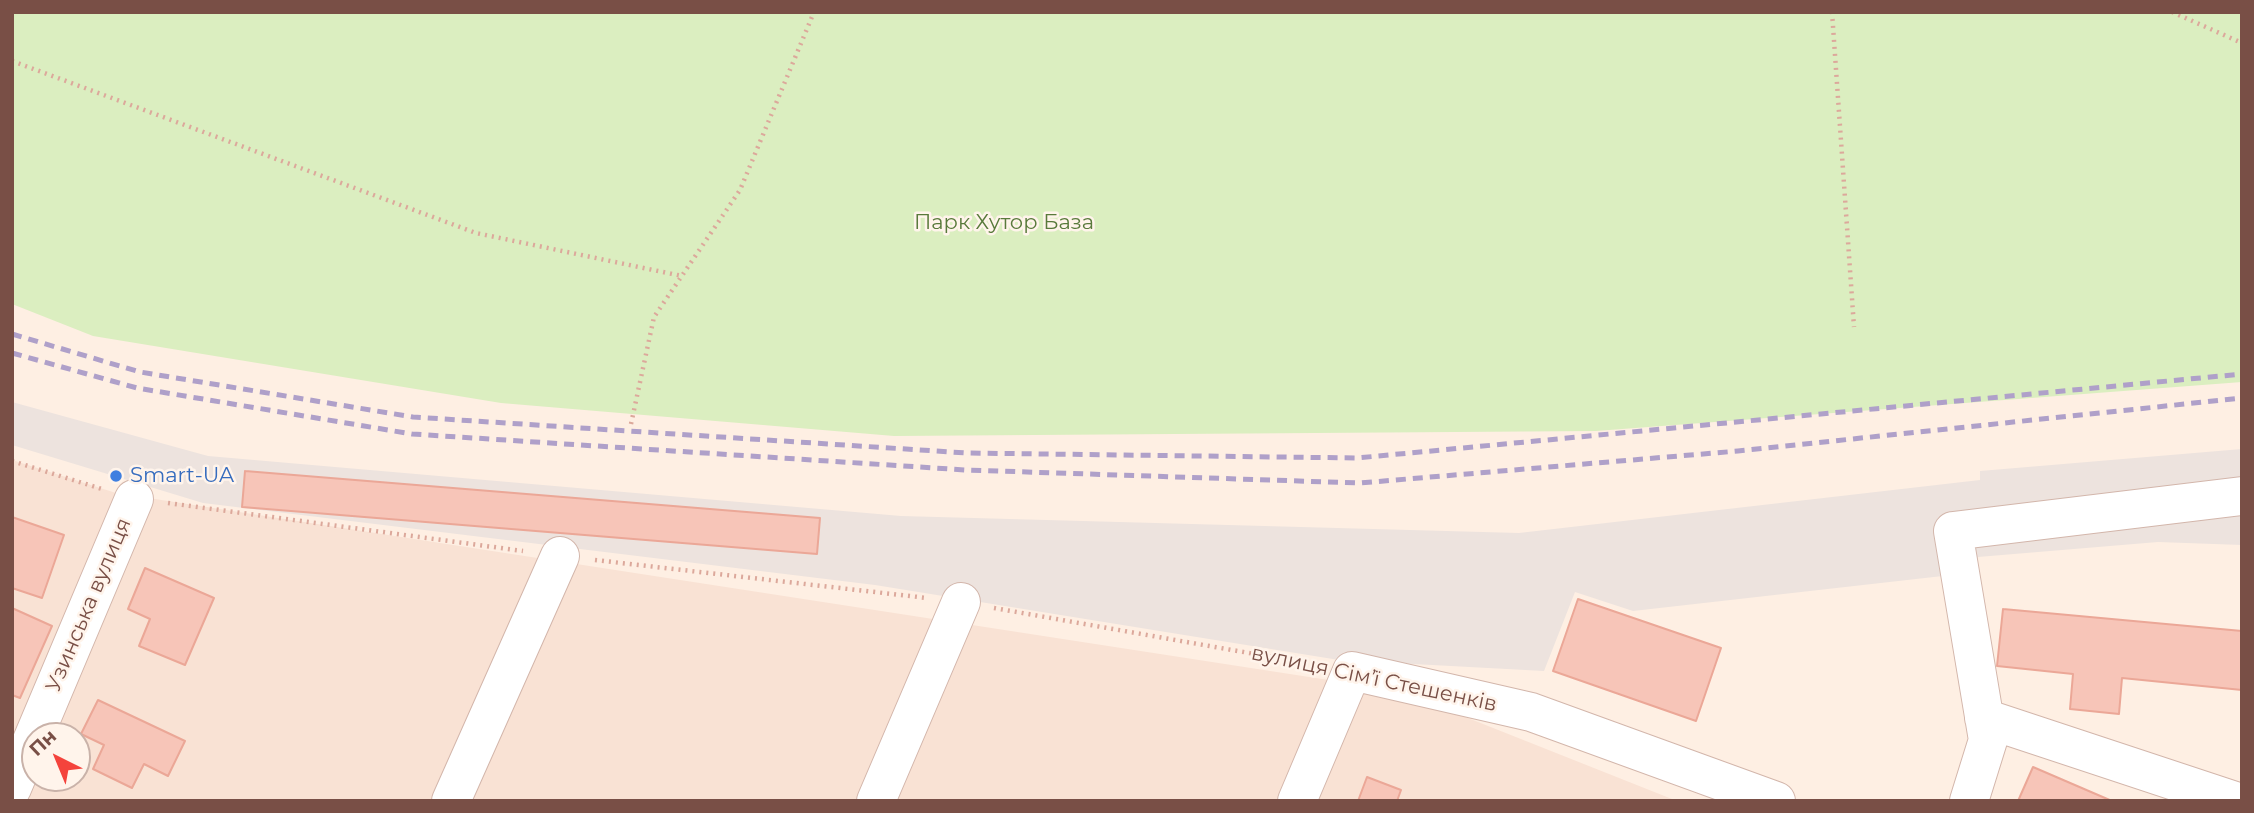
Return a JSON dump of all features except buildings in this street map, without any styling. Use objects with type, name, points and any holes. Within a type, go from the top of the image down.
[{"type":"street","points":[[1969,801],[1988,740],[1953,531],[2242,496]]},
{"type":"street","name":"Узинська вулиця","points":[[12,788],[134,499]]},
{"type":"street","points":[[452,801],[560,556]]},
{"type":"street","points":[[876,801],[961,602]]},
{"type":"street","points":[[1297,801],[1352,671]]},
{"type":"street","name":"вулиця Сімʼї Стешенків","points":[[1352,671],[1531,712],[1719,791],[1776,801]]},
{"type":"street","points":[[1984,718],[2235,801]]},
{"type":"path","points":[[631,424],[654,317],[740,190],[814,12]]},
{"type":"path","points":[[1832,12],[1854,327]]},
{"type":"path","points":[[2172,12],[2242,43]]},
{"type":"path","points":[[12,61],[477,233],[682,276]]},
{"type":"path","points":[[12,461],[134,499]]},
{"type":"path","name":"вулиця Сімʼї Стешенків","points":[[961,602],[1352,671]]},
{"type":"shaded area","points":[[12,402],[208,456],[901,516],[1519,533],[1980,480],[1980,471],[2242,449],[2242,545],[2158,542],[1978,557],[1978,572],[1633,611],[1575,592],[1544,671],[1339,660],[875,585],[203,503],[12,445]]},
{"type":"shaded area","points":[[12,460],[116,493],[1400,691],[1677,801],[12,801]]},
{"type":"green space","name":"Парк Хутор База","points":[[12,12],[2242,12],[2242,382],[1596,431],[894,436],[501,403],[93,336],[12,304]]},
{"type":"railway","points":[[12,334],[140,372],[413,417],[967,453],[1357,458],[2242,374]]},
{"type":"railway","points":[[12,353],[137,388],[412,434],[966,470],[1360,483],[1738,451],[2242,398]]},
{"type":"place","name":"Smart-UA","points":[[116,476]]}]
